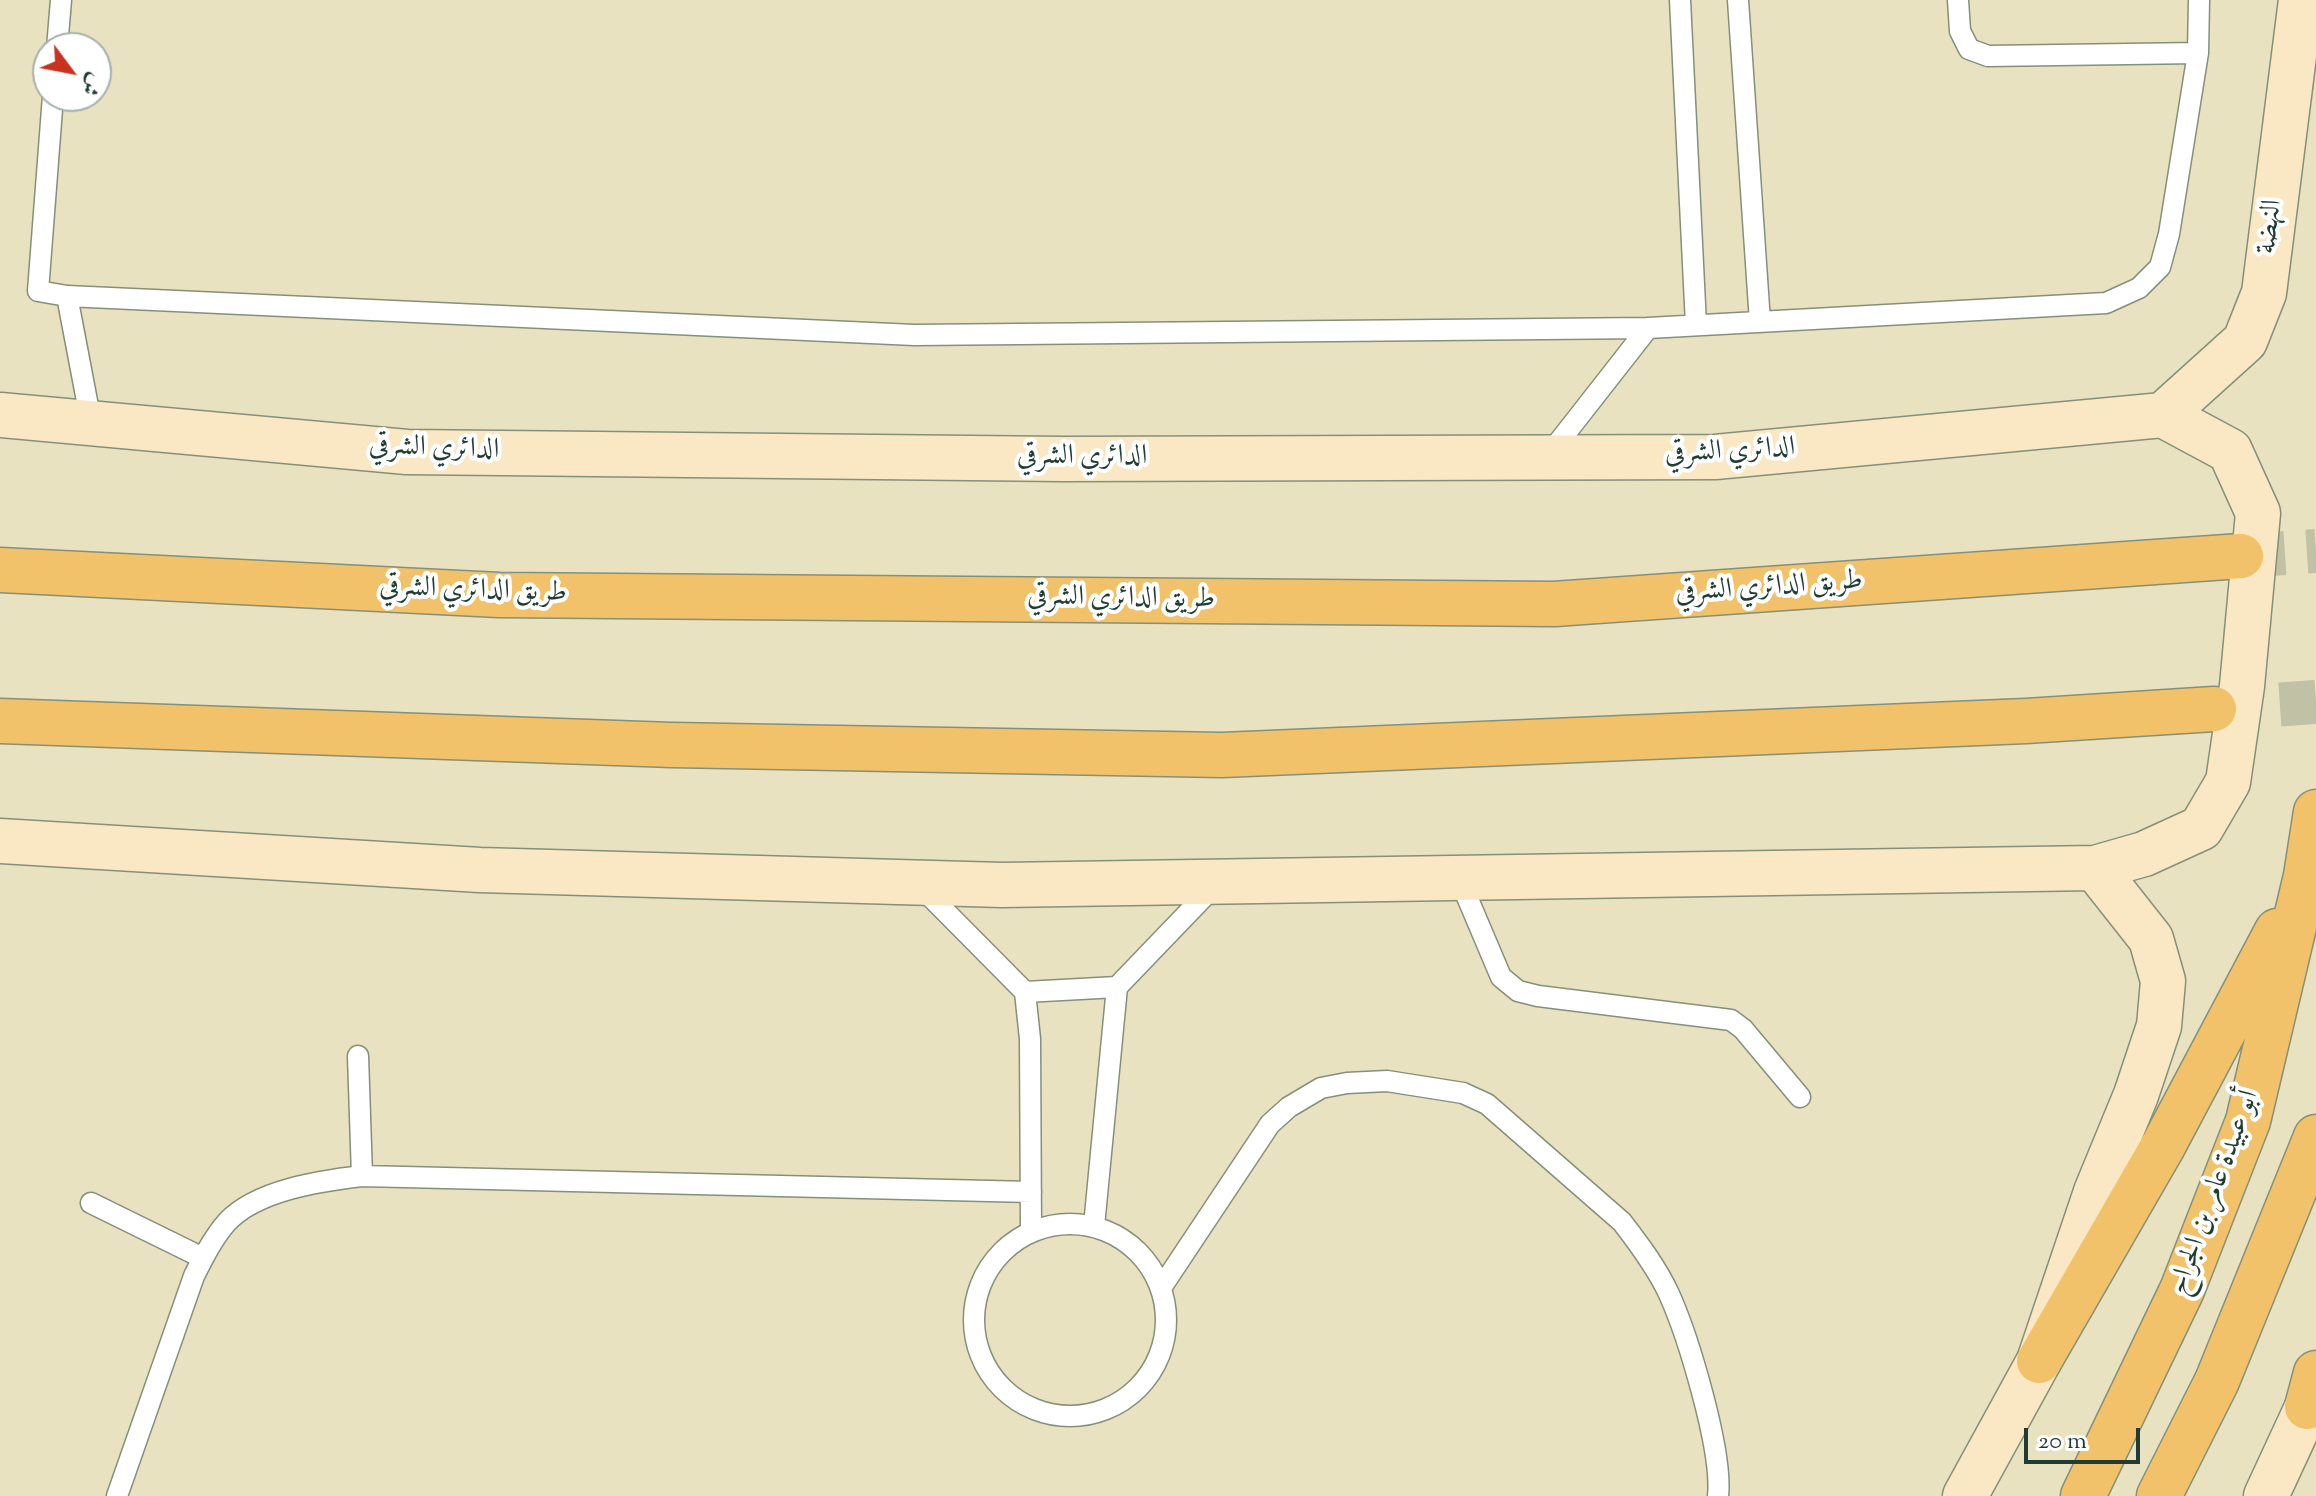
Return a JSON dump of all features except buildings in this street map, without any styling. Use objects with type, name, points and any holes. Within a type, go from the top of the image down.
[{"type":"main road","name":"طريق الدائري الشرقي","points":[[0,570],[499,595],[1554,604],[2241,556]]},
{"type":"main road","points":[[0,721],[672,745],[1222,755],[2010,722],[2214,709]]},
{"type":"main road","points":[[2039,1361],[2163,1146],[2306,876],[2316,812]]},
{"type":"main road","name":"أبو عبيدة عامر بن الجراح","points":[[2083,1496],[2182,1290],[2248,1121],[2306,876]]},
{"type":"main road","points":[[2159,1496],[2217,1381],[2314,1143]]},
{"type":"street","name":"النهضة","points":[[2163,415],[2245,341],[2264,293],[2301,0]]},
{"type":"street","name":"الدائري الشرقي","points":[[0,415],[407,452],[1063,459],[1715,457],[2163,415]]},
{"type":"street","points":[[0,841],[480,870],[1002,885],[2095,868],[2144,854],[2201,828],[2228,782],[2242,686],[2258,513],[2230,451],[2163,415]]},
{"type":"street","points":[[1965,1496],[2039,1361],[2096,1192],[2136,1095],[2159,1026],[2163,981],[2151,939],[2095,868]]},
{"type":"street","points":[[2266,1496],[2313,1389]]},
{"type":"lane","points":[[58,32],[61,0]]},
{"type":"lane","points":[[1680,0],[1696,325]]},
{"type":"lane","points":[[1738,0],[1760,322]]},
{"type":"lane","points":[[1958,0],[1960,31],[1969,49],[1988,56],[2198,53]]},
{"type":"lane","points":[[52,112],[38,291],[67,296],[914,335],[1648,328],[2106,303],[2139,288],[2160,267],[2169,234],[2198,53],[2199,0]]},
{"type":"lane","points":[[67,296],[91,422]]},
{"type":"lane","points":[[1547,458],[1648,328]]},
{"type":"lane","points":[[1459,878],[1501,977],[1518,991],[1731,1020],[1743,1029],[1800,1097]]},
{"type":"lane","points":[[1094,1226],[1117,987],[1218,882]]},
{"type":"lane","points":[[916,883],[1025,992],[1030,1039],[1031,1231]]},
{"type":"lane","points":[[1025,992],[1117,987]]},
{"type":"lane","points":[[358,1056],[362,1176]]},
{"type":"lane","points":[[1161,1288],[1253,1147],[1270,1124],[1289,1107],[1321,1088],[1347,1083],[1387,1081],[1463,1093],[1487,1104],[1622,1222],[1646,1255],[1669,1295],[1690,1355],[1711,1434],[1718,1496]]},
{"type":"lane","points":[[117,1496],[203,1258],[227,1222],[243,1209],[310,1183],[362,1176],[1031,1192]]},
{"type":"lane","points":[[91,1203],[203,1258]]},
{"type":"lane","points":[[1063,1223],[1094,1226],[1123,1239],[1146,1260],[1161,1288],[1166,1319],[1162,1350],[1147,1378],[1125,1400],[1096,1414],[1063,1417],[1032,1410],[1005,1393],[985,1368],[974,1337],[974,1305],[984,1274],[1004,1249],[1031,1231],[1063,1223]]},
{"type":"tunnel","points":[[2241,556],[2316,551]]},
{"type":"tunnel","points":[[2214,709],[2316,702]]}]
